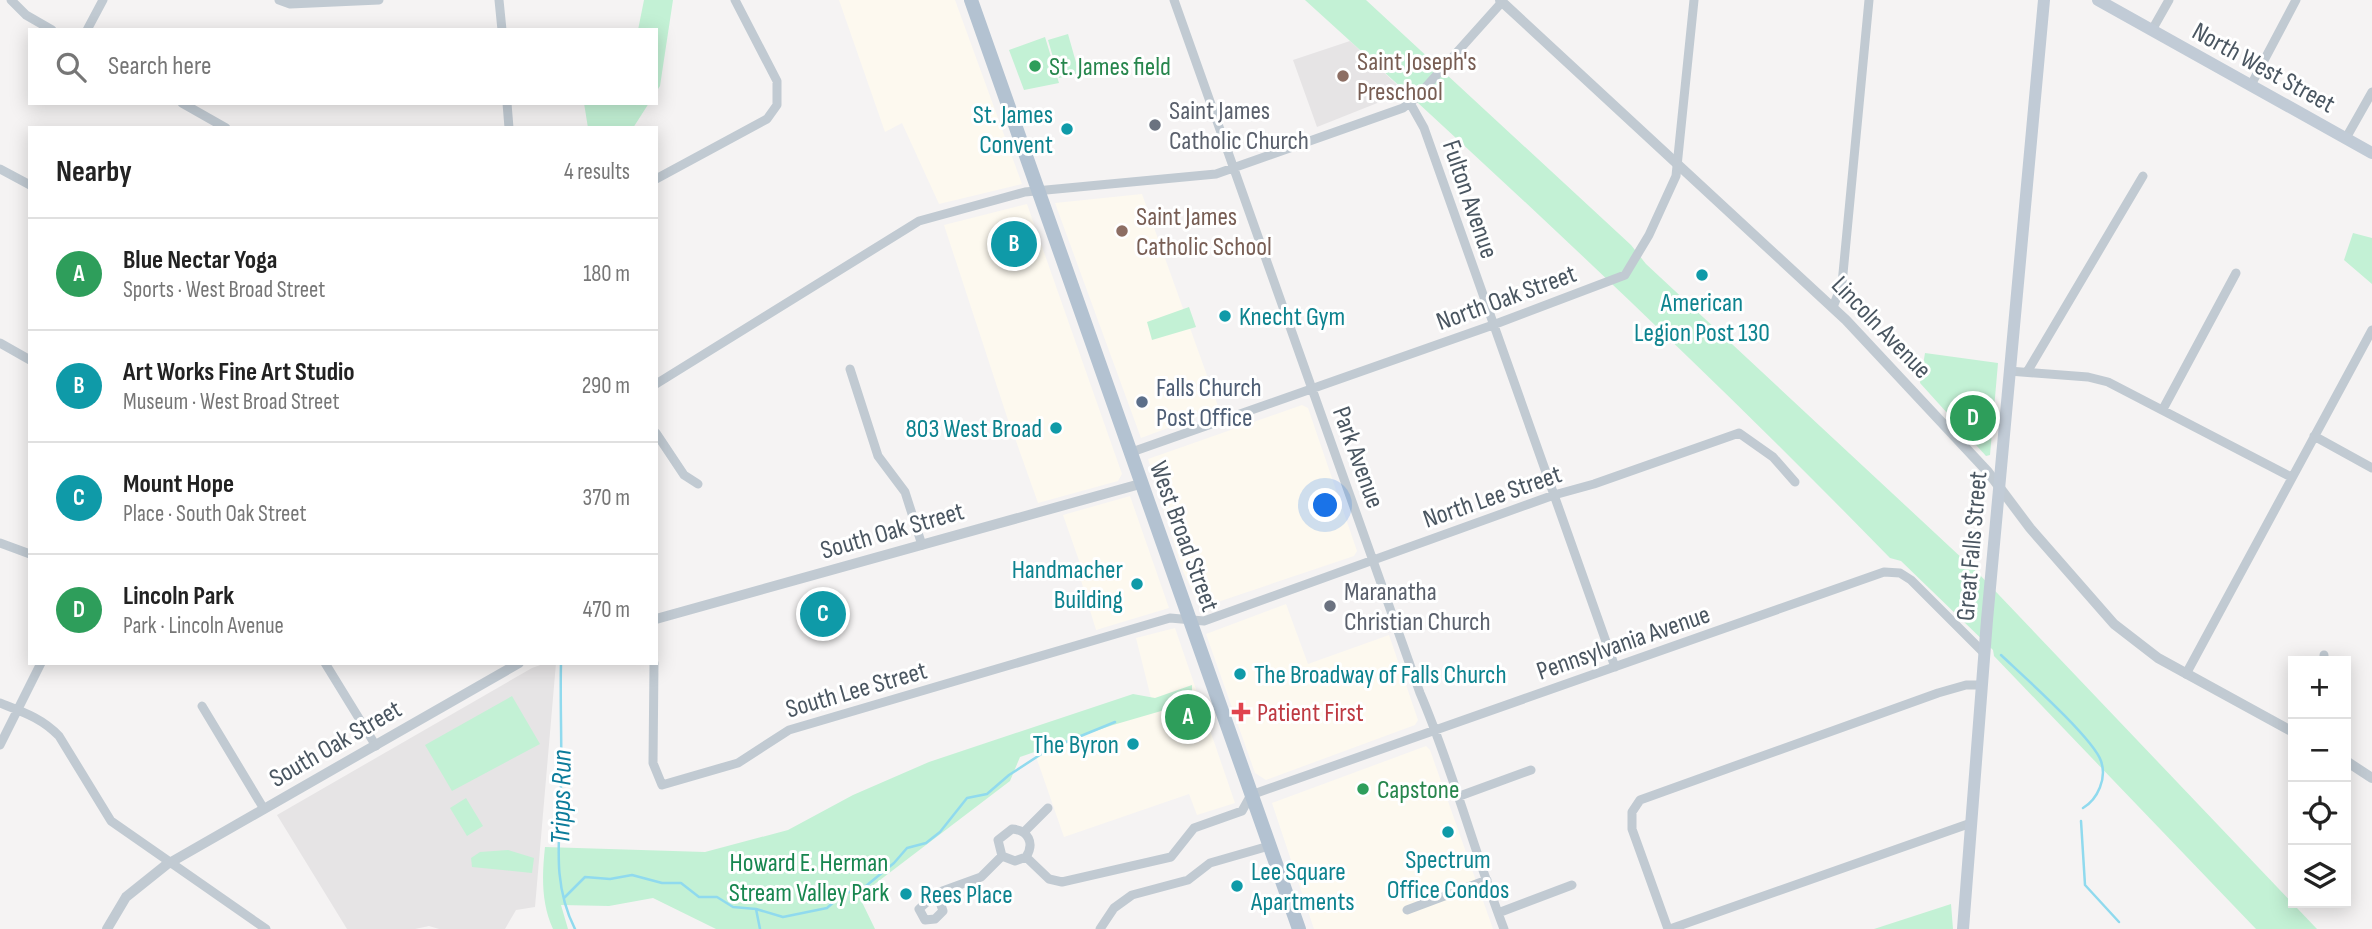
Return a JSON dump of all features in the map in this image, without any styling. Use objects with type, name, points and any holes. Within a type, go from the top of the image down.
[{"type":"main road","name":"West Broad Street","points":[[971,0],[1299,929]]},
{"type":"main road","name":"Great Falls Street","points":[[1963,929],[1984,653],[2044,0]]},
{"type":"main road","name":"North West Street","points":[[2098,0],[2372,153]]},
{"type":"street","points":[[11,0],[26,15],[49,28]]},
{"type":"street","points":[[88,28],[103,0]]},
{"type":"street","points":[[279,0],[290,4],[379,0]]},
{"type":"street","points":[[499,0],[502,28]]},
{"type":"street","points":[[658,178],[767,118],[779,97],[777,81],[735,0]]},
{"type":"street","name":"Park Avenue","points":[[1174,0],[1420,693],[1437,730],[1457,797],[1504,929]]},
{"type":"street","name":"North Oak Street","points":[[1129,453],[1493,325],[1625,275],[1636,261],[1655,225],[1678,165],[1694,0]]},
{"type":"street","points":[[1833,307],[1842,284],[1869,0]]},
{"type":"street","points":[[2152,30],[2169,0]]},
{"type":"street","points":[[2250,85],[2296,0]]},
{"type":"street","points":[[658,383],[902,230],[938,214],[1037,192],[1157,181],[1234,169],[1410,103],[1501,1]]},
{"type":"street","name":"Lincoln Avenue","points":[[1501,1],[1833,307],[2000,485],[2030,528],[2105,615],[2154,656],[2288,729]]},
{"type":"street","points":[[2346,138],[2372,92]]},
{"type":"street","name":"Fulton Avenue","points":[[1410,103],[1424,128],[1615,667]]},
{"type":"street","points":[[186,105],[223,126]]},
{"type":"street","points":[[507,105],[509,126]]},
{"type":"street","points":[[0,169],[28,184]]},
{"type":"street","points":[[2027,372],[2143,176]]},
{"type":"street","points":[[2162,410],[2236,273]]},
{"type":"street","points":[[2186,674],[2372,330]]},
{"type":"street","points":[[0,343],[28,359]]},
{"type":"street","points":[[850,369],[878,456],[905,492],[922,545]]},
{"type":"street","points":[[2009,371],[2088,377],[2108,382],[2291,477]]},
{"type":"street","name":"North Lee Street","points":[[1188,620],[1204,621],[1554,495],[1594,484],[1739,433],[1773,457],[1795,482]]},
{"type":"street","points":[[658,436],[684,475],[698,484]]},
{"type":"street","points":[[2314,436],[2372,468]]},
{"type":"street","name":"South Oak Street","points":[[658,618],[1140,484]]},
{"type":"street","points":[[0,543],[28,553]]},
{"type":"street","name":"Pennsylvania Avenue","points":[[1251,795],[1892,571],[1911,580],[1984,653]]},
{"type":"street","name":"South Lee Street","points":[[654,665],[653,763],[662,785],[738,763],[789,730],[1170,618],[1188,620]]},
{"type":"street","points":[[0,745],[40,665]]},
{"type":"street","points":[[326,665],[376,746]]},
{"type":"street","name":"South Oak Street","points":[[107,929],[117,908],[130,893],[172,861],[513,665]]},
{"type":"street","points":[[1971,823],[1669,929],[1632,828],[1632,813],[1640,800],[1951,688],[1982,685]]},
{"type":"street","points":[[0,703],[40,720],[60,736],[111,821],[172,861],[265,929]]},
{"type":"street","points":[[202,706],[264,809]]},
{"type":"street","points":[[2351,764],[2372,778]]},
{"type":"street","points":[[1457,797],[1531,770]]},
{"type":"street","points":[[1026,857],[1049,879],[1062,882],[1171,857],[1194,828],[1242,811],[1251,795]]},
{"type":"street","points":[[1024,832],[1048,808]]},
{"type":"street","points":[[1012,829],[1024,832],[1030,843],[1026,857],[1014,861],[1002,856],[998,844],[1002,834],[1012,829]]},
{"type":"street","points":[[1100,929],[1114,908],[1132,895],[1188,880],[1210,863],[1269,846]]},
{"type":"street","points":[[937,892],[981,877],[1002,856]]},
{"type":"street","points":[[1407,909],[1487,880]]},
{"type":"street","points":[[1498,913],[1572,885]]},
{"type":"shaded area","points":[[839,0],[955,0],[1022,184],[939,204],[902,123],[885,132]]},
{"type":"shaded area","name":"Saint Joseph's Preschool","points":[[1350,41],[1405,92],[1317,127],[1293,60]]},
{"type":"shaded area","points":[[1142,194],[1219,409],[1141,438],[1055,203]]},
{"type":"shaded area","points":[[1027,204],[1122,474],[1118,481],[1038,503],[1010,424],[998,426],[1009,423],[944,225]]},
{"type":"shaded area","points":[[1302,405],[1308,408],[1357,551],[1354,556],[1200,608],[1182,569],[1148,459]]},
{"type":"shaded area","points":[[1130,496],[1169,608],[1096,630],[1080,577],[1083,572],[1063,515]]},
{"type":"shaded area","points":[[1286,604],[1308,664],[1389,635],[1418,720],[1415,725],[1266,780],[1255,773],[1206,634]]},
{"type":"shaded area","points":[[1175,628],[1235,803],[1197,815],[1189,794],[1064,837],[1032,745],[1153,706],[1136,638]]},
{"type":"shaded area","points":[[556,665],[535,907],[516,910],[505,929],[439,929],[429,926],[415,929],[347,929],[277,815],[532,668]]},
{"type":"shaded area","points":[[1426,746],[1430,750],[1493,929],[1314,929],[1272,803]]},
{"type":"green space","points":[[644,0],[673,0],[658,89],[658,28],[638,28]]},
{"type":"green space","points":[[1305,0],[1366,0],[1631,245],[1646,264],[1979,574],[2288,899],[2288,908],[2297,908],[2317,929],[2256,929],[1994,656],[1993,650],[1901,561],[1890,558],[1602,274]]},
{"type":"green space","points":[[1068,34],[1079,73],[1059,78],[1048,40]]},
{"type":"green space","name":"St. James field","points":[[1045,37],[1059,83],[1024,90],[1009,50]]},
{"type":"green space","points":[[584,105],[648,105],[634,126],[588,126]]},
{"type":"green space","points":[[2353,233],[2372,238],[2372,284],[2344,260]]},
{"type":"green space","points":[[1189,307],[1196,327],[1152,340],[1147,322]]},
{"type":"green space","points":[[1925,353],[1998,363],[1990,455],[1986,456],[1920,383]]},
{"type":"green space","name":"Howard E. Herman Stream Valley Park","points":[[1192,685],[1192,694],[1199,700],[1113,725],[1020,757],[1010,781],[859,896],[875,929],[716,929],[653,898],[609,906],[561,905],[568,929],[553,929],[549,919],[543,889],[545,847],[705,852],[788,830],[853,795],[929,762],[1133,694],[1155,698]]},
{"type":"green space","points":[[512,696],[540,744],[452,791],[425,745]]},
{"type":"green space","points":[[466,798],[483,826],[467,836],[450,808]]},
{"type":"green space","points":[[508,850],[534,858],[532,873],[472,867],[471,858],[480,852]]},
{"type":"green space","points":[[1951,904],[1953,929],[1874,929]]},
{"type":"waterway","points":[[2001,655],[2071,722],[2101,761],[2103,774],[2100,788],[2083,808]]},
{"type":"waterway","name":"Tripps Run","points":[[561,665],[559,856],[562,893],[575,929]]},
{"type":"waterway","points":[[564,898],[585,877],[610,879],[632,875],[662,883],[681,883],[699,897],[717,897],[733,907],[756,909],[783,917],[827,908],[844,893],[861,890],[894,863],[907,848],[926,843],[940,832],[967,798],[987,794],[1009,775],[1049,749],[1115,722]]},
{"type":"waterway","points":[[2081,821],[2085,885],[2119,922]]},
{"type":"waterway","points":[[756,909],[760,929]]},
{"type":"place","name":"St. James field","points":[[1035,66]]},
{"type":"place","name":"Saint Joseph's Preschool","points":[[1343,76]]},
{"type":"place","name":"Saint James Catholic Church","points":[[1155,125]]},
{"type":"place","name":"St. James Convent","points":[[1067,129]]},
{"type":"place","name":"Saint James Catholic School","points":[[1122,231]]},
{"type":"place","name":"Art Works Fine Art Studio","points":[[1014,244]]},
{"type":"place","name":"American Legion Post 130","points":[[1702,275]]},
{"type":"place","name":"Knecht Gym","points":[[1225,316]]},
{"type":"place","name":"Falls Church Post Office","points":[[1142,402]]},
{"type":"place","name":"Lincoln Park","points":[[1973,418]]},
{"type":"place","name":"803 West Broad","points":[[1056,428]]},
{"type":"place","name":"Handmacher Building","points":[[1137,584]]},
{"type":"place","name":"Maranatha Christian Church","points":[[1330,606]]},
{"type":"place","name":"Mount Hope","points":[[823,614]]},
{"type":"place","name":"The Broadway of Falls Church","points":[[1240,674]]},
{"type":"place","name":"Patient First","points":[[1241,712]]},
{"type":"place","name":"Blue Nectar Yoga","points":[[1188,717]]},
{"type":"place","name":"The Byron","points":[[1133,744]]},
{"type":"place","name":"Capstone","points":[[1363,789]]},
{"type":"place","name":"Spectrum Office Condos","points":[[1448,832]]},
{"type":"place","name":"Lee Square Apartments","points":[[1237,886]]},
{"type":"place","name":"Rees Place","points":[[906,894]]}]
